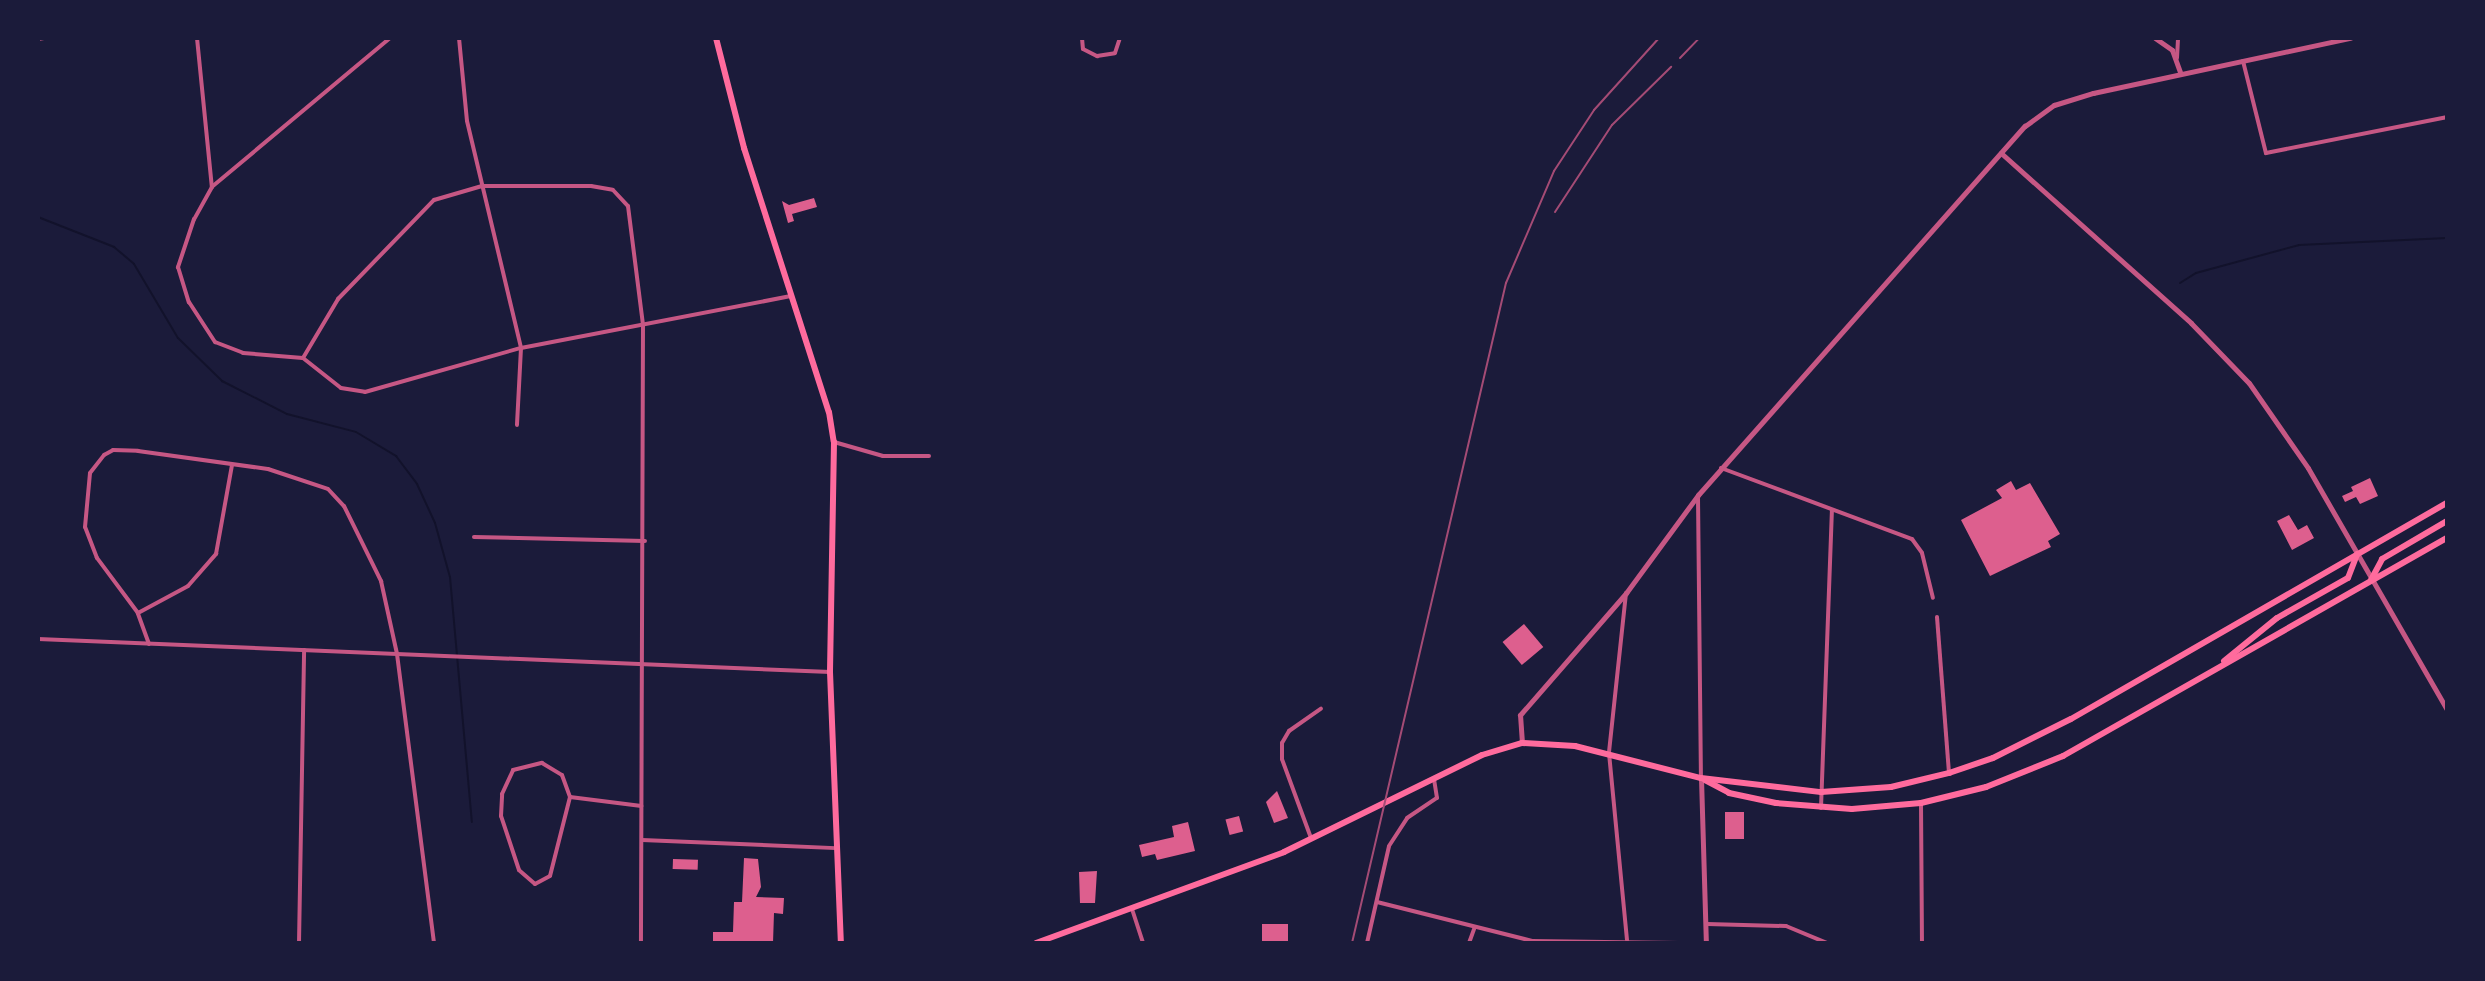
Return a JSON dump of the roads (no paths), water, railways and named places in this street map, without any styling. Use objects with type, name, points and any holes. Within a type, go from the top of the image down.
[{"type":"main road","points":[[716,38],[744,148],[792,296],[834,442],[830,672],[841,943]]},
{"type":"main road","points":[[1036,943],[1312,840],[1434,779],[1522,743],[1609,753],[1701,778],[1821,792],[1891,787],[1949,773],[1993,758],[2071,719],[2447,503]]},
{"type":"main road","points":[[2371,580],[2382,559],[2447,521]]},
{"type":"main road","points":[[1701,778],[1729,793],[1821,808],[1921,803],[1986,787],[2046,764],[2447,538]]},
{"type":"main road","points":[[2219,666],[2277,618],[2348,578],[2357,554]]},
{"type":"street","points":[[38,39],[44,38]]},
{"type":"street","points":[[197,38],[212,187]]},
{"type":"street","points":[[390,38],[212,187],[194,219],[178,267],[193,310],[215,342],[243,353],[303,358],[341,388],[365,392],[521,348],[792,296]]},
{"type":"street","points":[[459,38],[467,121],[521,348],[517,425]]},
{"type":"street","points":[[1082,38],[1089,53],[1106,56],[1117,51],[1120,38]]},
{"type":"street","points":[[2155,38],[2177,58]]},
{"type":"street","points":[[2178,38],[2180,72]]},
{"type":"street","points":[[1522,743],[1520,715],[1626,593],[1698,495],[2001,153],[2054,105],[2180,72],[2350,38]]},
{"type":"street","points":[[2383,38],[2394,38]]},
{"type":"street","points":[[2243,61],[2266,153],[2447,117]]},
{"type":"street","points":[[2001,153],[2223,353],[2308,468],[2447,710]]},
{"type":"street","points":[[303,358],[338,299],[411,219],[434,200],[482,186],[591,186],[613,190],[626,203],[643,325],[646,663],[641,806],[641,943]]},
{"type":"street","points":[[834,442],[883,456],[929,456]]},
{"type":"street","points":[[149,644],[138,613],[88,540],[84,504],[90,473],[113,450],[232,464],[301,477],[328,489],[344,506],[381,581],[397,654],[434,943]]},
{"type":"street","points":[[138,613],[188,586],[216,554],[232,464]]},
{"type":"street","points":[[1721,468],[1832,510],[1893,528],[1912,539],[1922,553],[1933,598]]},
{"type":"street","points":[[1698,495],[1706,943]]},
{"type":"street","points":[[1821,808],[1832,510]]},
{"type":"street","points":[[474,537],[645,541]]},
{"type":"street","points":[[1626,593],[1609,753],[1627,940]]},
{"type":"street","points":[[1937,617],[1949,773]]},
{"type":"street","points":[[38,639],[830,672]]},
{"type":"street","points":[[299,943],[304,650]]},
{"type":"street","points":[[1312,840],[1282,759],[1282,743],[1289,731],[1321,709]]},
{"type":"street","points":[[542,763],[562,775],[570,797],[550,876],[535,884],[519,870],[507,841],[501,816],[507,782],[513,770],[542,763]]},
{"type":"street","points":[[1367,943],[1396,828],[1437,798],[1434,779]]},
{"type":"street","points":[[570,797],[641,806]]},
{"type":"street","points":[[1921,803],[1922,943]]},
{"type":"street","points":[[642,840],[836,848]]},
{"type":"street","points":[[1377,902],[1474,929],[1532,941],[1678,943]]},
{"type":"street","points":[[1132,909],[1143,943]]},
{"type":"street","points":[[1707,924],[1786,926],[1827,943]]},
{"type":"street","points":[[1469,943],[1474,929]]},
{"type":"waterway","points":[[38,217],[114,247],[134,264],[178,338],[222,381],[287,414],[356,432],[396,456],[417,484],[435,523],[450,577],[472,822]]},
{"type":"waterway","points":[[2180,283],[2196,273],[2299,245],[2447,238]]},
{"type":"railway","points":[[1352,943],[1506,283],[1554,171],[1594,110],[1659,38]]},
{"type":"railway","points":[[1680,58],[1699,38]]},
{"type":"railway","points":[[1555,212],[1612,125],[1671,67]]}]
